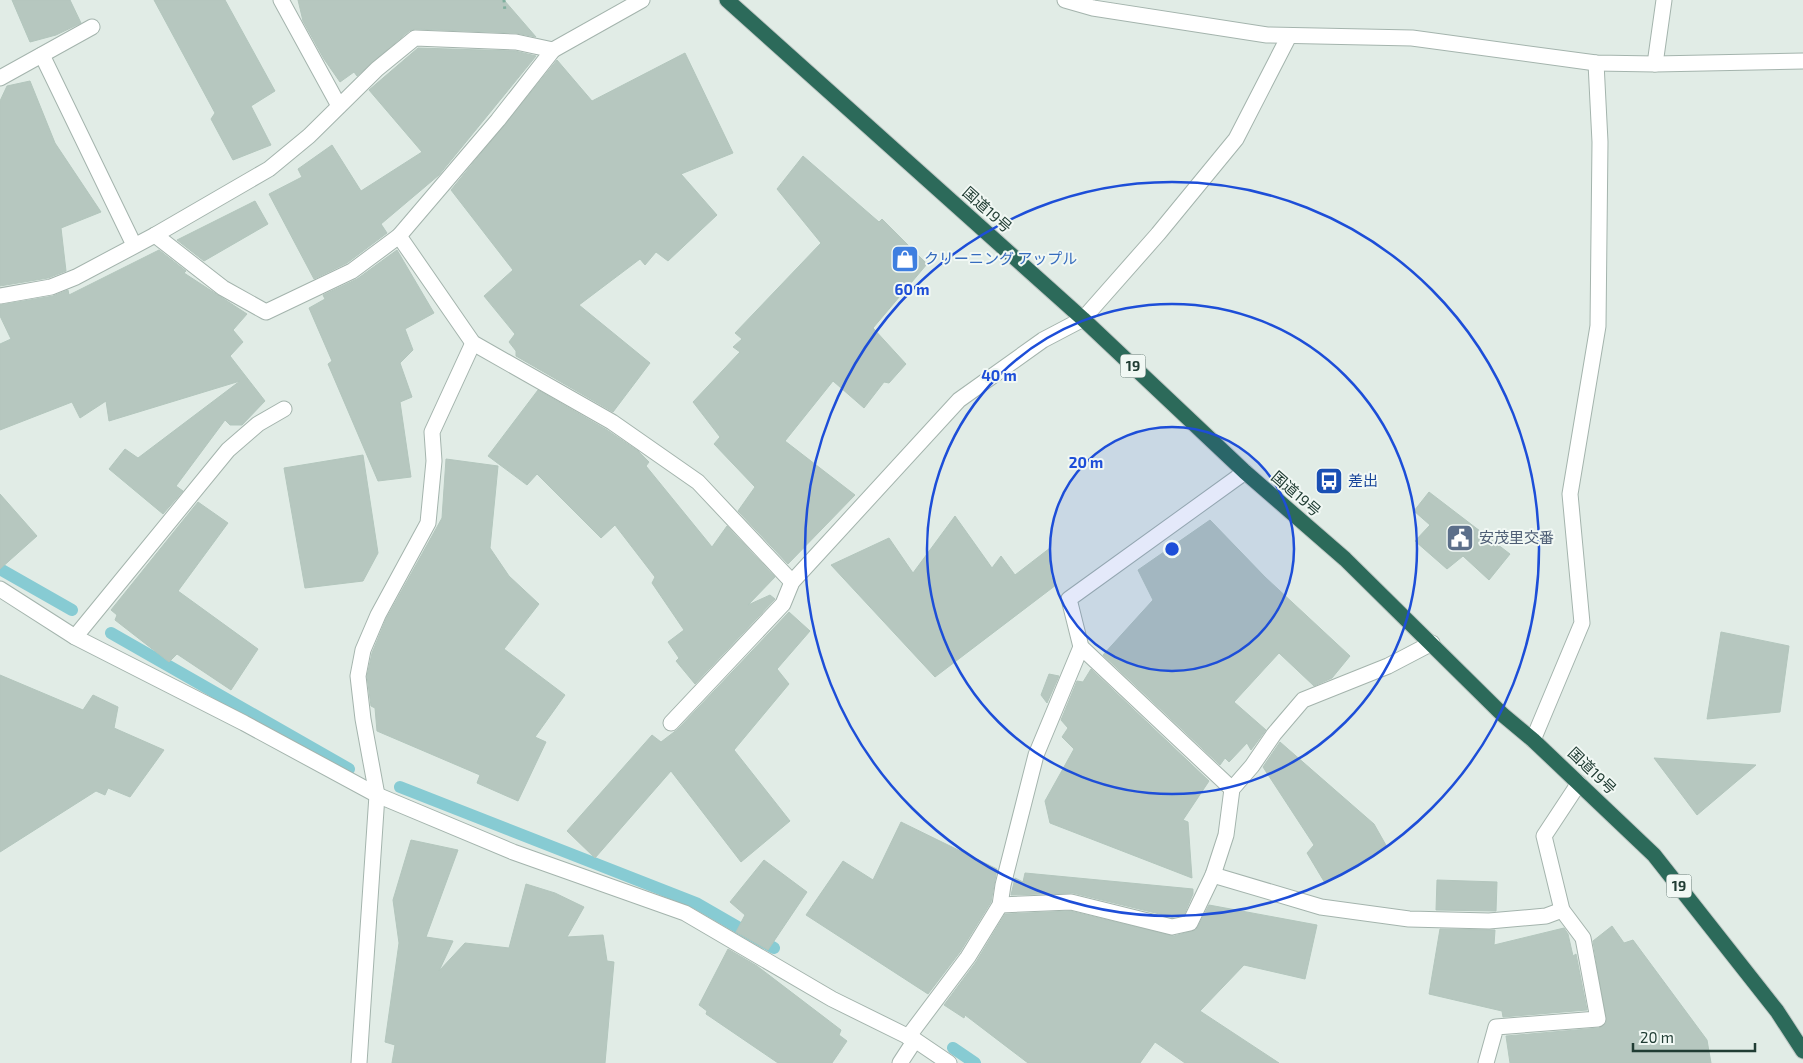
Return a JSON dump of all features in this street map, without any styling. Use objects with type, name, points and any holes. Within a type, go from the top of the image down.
[{"type":"highway","name":"国道19号","points":[[727,0],[1083,319],[1245,472],[1345,559],[1503,715],[1534,740],[1654,855],[1777,1011],[1803,1051]]},
{"type":"street","points":[[281,0],[339,106]]},
{"type":"street","points":[[155,235],[223,288],[266,312],[352,271],[399,236],[498,120],[553,50],[642,0]]},
{"type":"street","points":[[1065,0],[1092,8],[1267,35],[1412,38],[1596,63],[1655,64],[1803,61]]},
{"type":"street","points":[[1655,64],[1664,0]]},
{"type":"street","points":[[0,78],[92,27]]},
{"type":"street","points":[[671,723],[783,604],[792,582],[959,400],[1043,340],[1083,319],[1158,234],[1236,139],[1289,36]]},
{"type":"street","points":[[0,296],[51,287],[76,277],[155,235],[269,169],[377,69],[415,38],[516,42],[553,50]]},
{"type":"street","points":[[42,55],[134,245]]},
{"type":"street","points":[[1534,740],[1582,624],[1570,494],[1598,326],[1600,142],[1596,63]]},
{"type":"street","points":[[399,236],[473,343],[612,422],[698,482],[792,582]]},
{"type":"street","points":[[359,1063],[377,795],[362,719],[358,676],[363,650],[378,615],[428,523],[434,461],[432,432],[473,343]]},
{"type":"street","points":[[75,637],[228,450],[258,424],[284,409]]},
{"type":"street","points":[[1232,788],[1081,647],[1069,599],[1245,472]]},
{"type":"street","points":[[0,589],[75,637],[244,723],[377,795],[513,852],[685,913],[832,999],[911,1038],[949,1063]]},
{"type":"street","points":[[1000,905],[1070,902],[1172,926],[1190,923],[1213,875],[1226,835],[1232,788],[1252,766],[1274,734],[1303,700],[1388,666],[1432,643]]},
{"type":"street","points":[[900,1063],[911,1038],[968,957],[1000,905],[1036,755],[1081,647]]},
{"type":"street","points":[[1486,1063],[1496,1027],[1598,1019],[1583,938],[1562,910],[1544,836],[1580,783]]},
{"type":"street","points":[[1213,875],[1321,907],[1409,919],[1489,921],[1546,916],[1562,910]]},
{"type":"building","points":[[12,0],[70,0],[81,23],[56,35],[30,42]]},
{"type":"building","points":[[154,0],[225,0],[275,91],[251,106],[271,145],[233,160],[211,119],[215,113]]},
{"type":"building","points":[[298,0],[504,0],[536,37],[516,33],[415,29],[409,31],[357,76],[354,72],[340,82],[324,59],[303,21]]},
{"type":"building","points":[[418,48],[515,51],[536,56],[439,175],[381,224],[387,233],[347,263],[314,279],[269,194],[302,177],[298,169],[332,145],[361,191],[422,152],[369,90]]},
{"type":"building","points":[[685,53],[733,153],[681,174],[717,215],[668,261],[656,252],[645,265],[640,259],[579,305],[650,363],[613,412],[516,356],[516,351],[509,342],[515,334],[484,296],[513,270],[451,190],[557,60],[592,101]]},
{"type":"building","points":[[30,81],[55,143],[101,212],[61,228],[66,271],[48,278],[0,286],[0,101],[7,86]]},
{"type":"building","points":[[803,156],[879,222],[882,219],[927,264],[873,328],[906,364],[889,383],[884,382],[864,408],[833,381],[785,441],[855,495],[788,564],[738,511],[755,487],[714,444],[720,437],[693,402],[740,352],[733,347],[742,339],[735,333],[821,243],[777,189]]},
{"type":"building","points":[[255,201],[268,224],[204,261],[177,240]]},
{"type":"building","points":[[159,250],[186,271],[184,273],[247,314],[233,330],[243,342],[230,356],[265,401],[242,425],[230,425],[225,420],[176,486],[183,491],[163,514],[109,469],[125,449],[138,458],[240,381],[109,421],[106,401],[80,418],[72,402],[0,430],[0,344],[11,339],[0,316],[0,305],[53,296],[68,290],[69,295]]},
{"type":"building","points":[[397,250],[434,313],[405,329],[413,350],[400,363],[412,397],[400,402],[411,477],[378,481],[328,364],[332,361],[309,308],[325,299],[323,295],[357,279]]},
{"type":"building","points":[[538,390],[607,430],[638,451],[649,462],[646,466],[712,547],[727,526],[775,577],[748,605],[770,595],[775,599],[695,684],[676,661],[679,658],[668,642],[684,630],[652,583],[655,577],[615,525],[601,538],[537,474],[527,485],[488,456]]},
{"type":"building","points":[[363,455],[378,553],[363,581],[305,588],[284,468]]},
{"type":"building","points":[[446,459],[498,466],[490,548],[509,576],[539,604],[504,649],[565,695],[535,737],[546,742],[518,801],[477,783],[480,775],[377,731],[375,708],[371,706],[367,676],[372,653],[386,619],[442,518]]},
{"type":"building","points":[[1429,492],[1510,554],[1489,580],[1463,556],[1447,569],[1415,541],[1430,525],[1414,511]]},
{"type":"building","points":[[0,494],[37,536],[0,569]]},
{"type":"building","points":[[198,502],[228,523],[178,591],[258,649],[231,690],[177,654],[169,662],[115,620],[117,615],[111,610]]},
{"type":"building","points":[[955,516],[992,568],[1001,556],[1015,575],[1050,548],[1051,576],[1056,585],[935,677],[831,565],[889,538],[913,573]]},
{"type":"building","points":[[1210,520],[1265,577],[1350,656],[1332,678],[1314,686],[1279,653],[1234,702],[1266,730],[1251,750],[1247,743],[1229,762],[1225,758],[1220,765],[1103,655],[1153,600],[1138,570]]},
{"type":"building","points":[[789,612],[810,631],[777,669],[789,684],[734,750],[790,821],[741,862],[671,771],[595,858],[567,831],[652,735],[661,742],[678,729]]},
{"type":"building","points":[[1721,632],[1789,646],[1780,712],[1707,719]]},
{"type":"building","points":[[1091,669],[1209,781],[1183,820],[1188,822],[1192,878],[1050,823],[1045,801],[1074,749],[1062,737],[1068,728],[1061,720],[1077,681],[1083,682]]},
{"type":"building","points":[[1049,674],[1059,676],[1047,703],[1041,695]]},
{"type":"building","points":[[0,675],[83,710],[93,695],[118,707],[114,728],[164,750],[130,797],[108,788],[105,795],[96,791],[0,852]]},
{"type":"building","points":[[1280,742],[1374,824],[1387,847],[1325,883],[1307,853],[1314,845],[1263,767]]},
{"type":"building","points":[[1654,758],[1756,765],[1697,815]]},
{"type":"building","points":[[901,822],[997,869],[991,902],[960,952],[928,994],[806,915],[843,861],[873,880]]},
{"type":"building","points":[[411,840],[458,850],[426,937],[453,941],[439,971],[465,943],[509,948],[526,884],[555,893],[584,907],[567,937],[603,935],[607,961],[614,962],[605,1063],[392,1063],[395,1045],[385,1042],[399,943],[393,900]]},
{"type":"building","points":[[764,860],[807,892],[768,950],[736,932],[745,915],[730,902]]},
{"type":"building","points":[[1025,873],[1193,889],[1193,894],[1184,915],[1172,917],[1073,893],[1011,895],[1015,878],[1023,882]]},
{"type":"building","points":[[1437,880],[1497,882],[1496,911],[1436,910]]},
{"type":"building","points":[[1209,905],[1317,925],[1305,979],[1244,965],[1200,1011],[1279,1063],[1185,1063],[1155,1042],[1140,1063],[1028,1063],[965,1015],[964,1018],[944,1005],[976,962],[1005,914],[1070,911],[1174,936],[1196,930]]},
{"type":"building","points":[[1612,926],[1624,943],[1633,940],[1707,1040],[1711,1063],[1510,1063],[1506,1036],[1599,1028],[1606,1023],[1593,941]]},
{"type":"building","points":[[1564,928],[1568,934],[1573,956],[1576,954],[1587,1010],[1503,1017],[1502,1011],[1429,994],[1440,929],[1495,930],[1494,945]]},
{"type":"building","points":[[728,949],[757,966],[841,1030],[839,1035],[847,1041],[832,1063],[778,1063],[706,1014],[707,1011],[699,1005]]},
{"type":"waterway","points":[[0,569],[72,610]]},
{"type":"waterway","points":[[111,633],[349,769]]},
{"type":"waterway","points":[[400,787],[696,903],[774,948]]},
{"type":"waterway","points":[[953,1048],[975,1063]]},
{"type":"place","name":"クリーニング アップル","points":[[905,259]]},
{"type":"place","name":"差出","points":[[1329,481]]},
{"type":"place","name":"安茂里交番","points":[[1460,538]]}]
